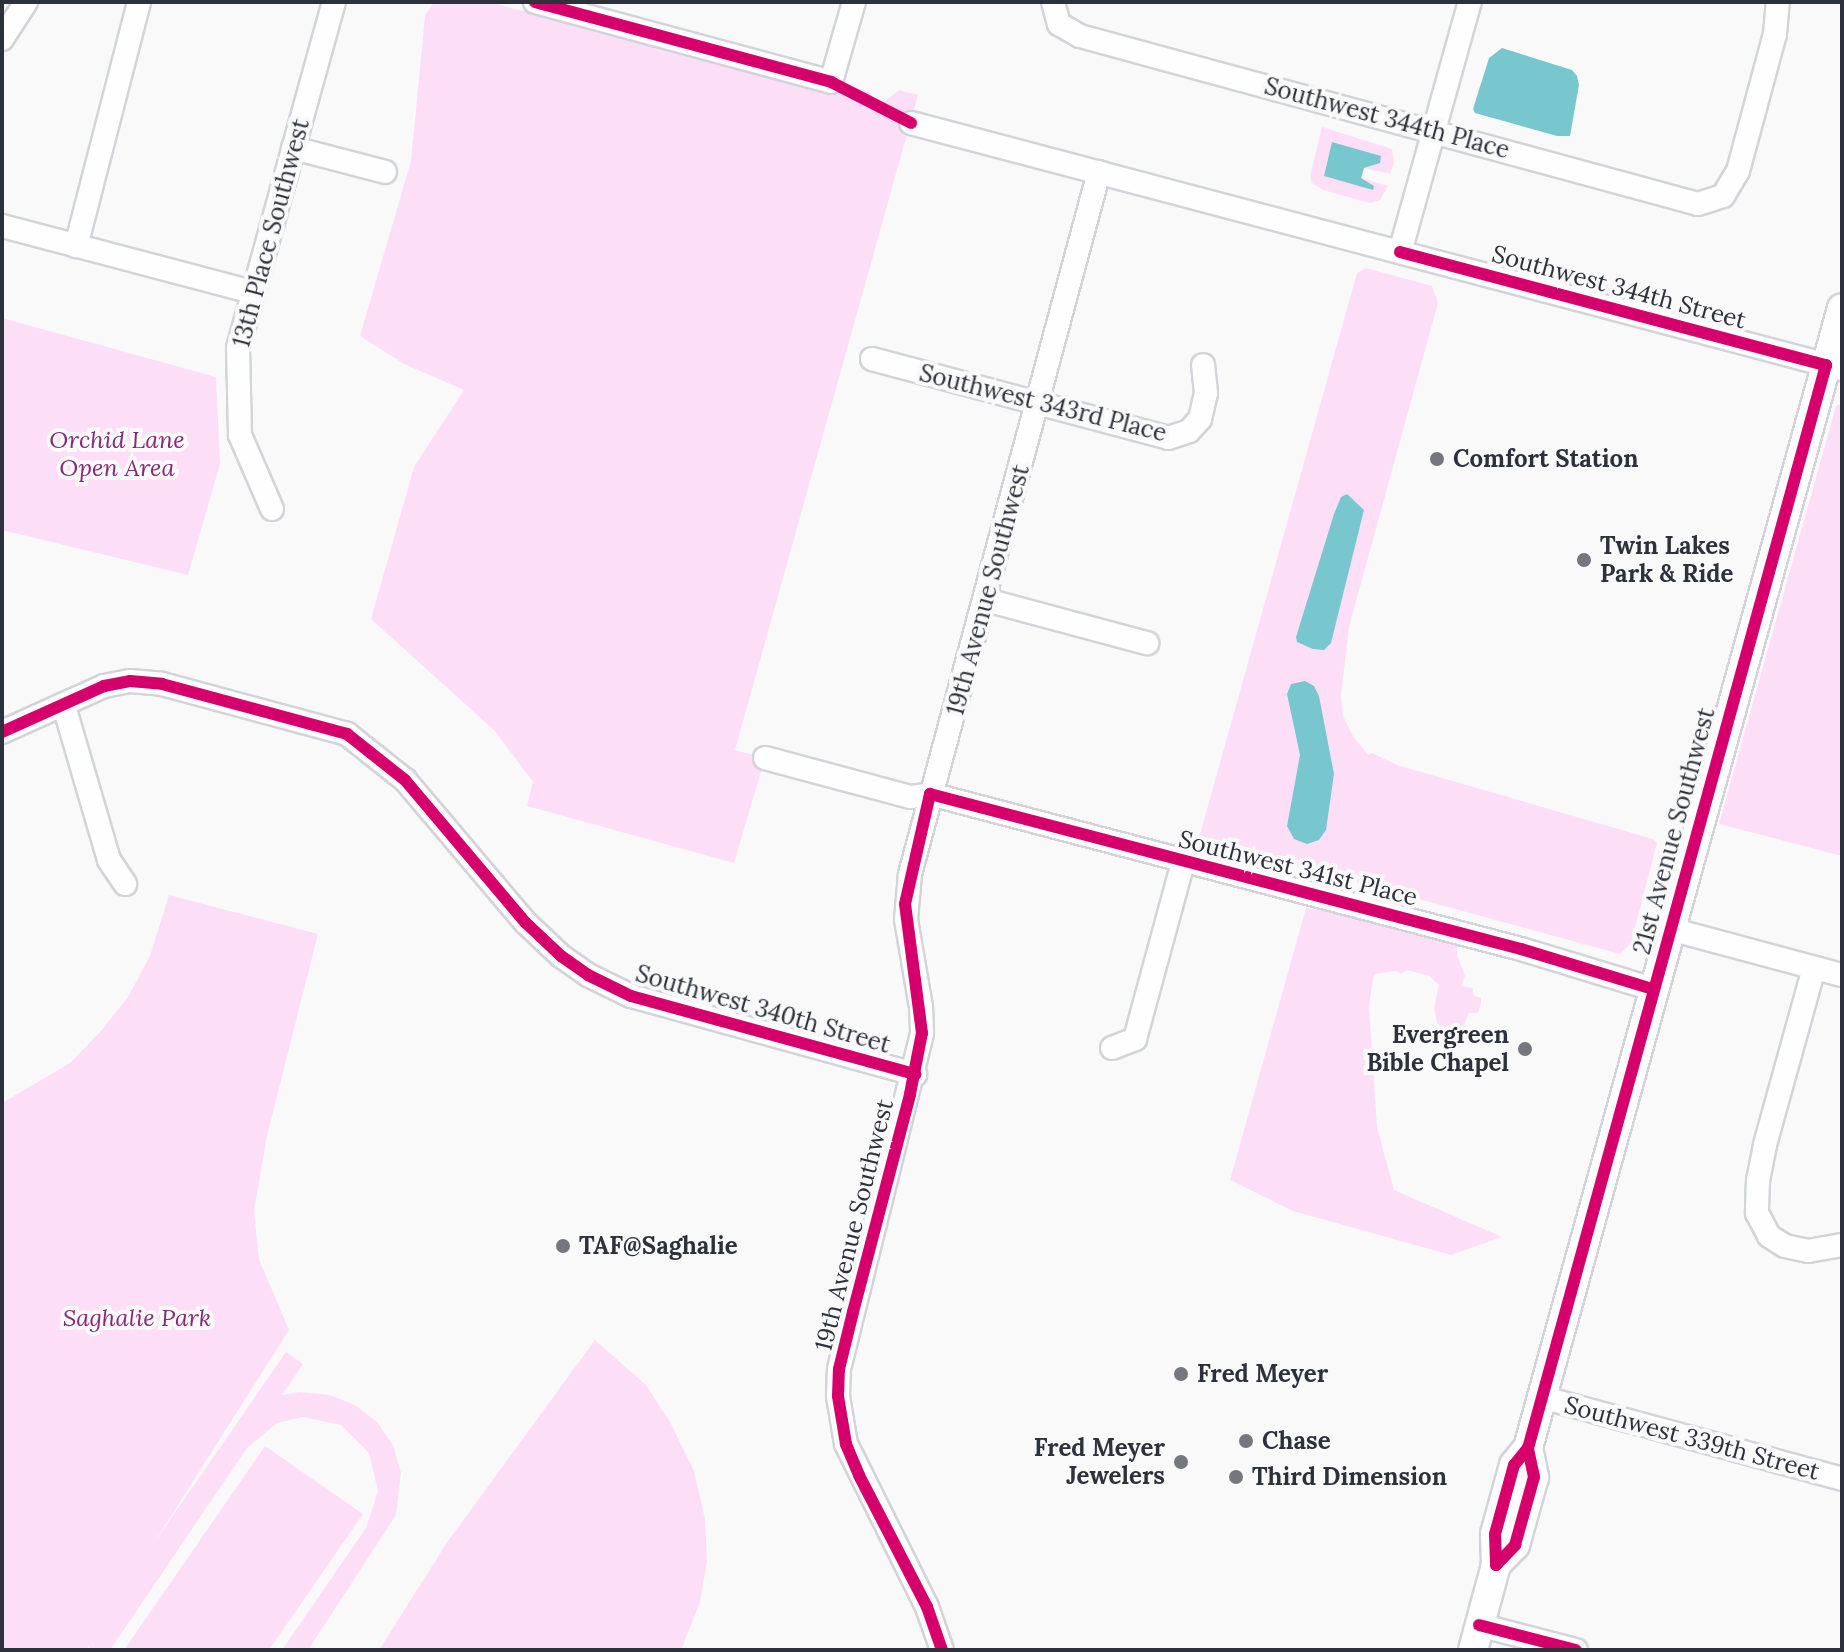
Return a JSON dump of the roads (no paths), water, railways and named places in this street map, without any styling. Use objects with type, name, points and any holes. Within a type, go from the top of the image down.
[{"type":"main road","name":"21st Avenue Southwest","points":[[1476,1638],[1496,1565],[1495,1534],[1514,1465],[1528,1448],[1653,989],[1834,367],[1842,308]]},
{"type":"street","points":[[2,39],[26,2]]},
{"type":"street","points":[[76,246],[139,2]]},
{"type":"street","name":"13th Place Southwest","points":[[272,509],[248,461],[238,424],[238,348],[334,2]]},
{"type":"street","points":[[535,2],[831,82],[854,2]]},
{"type":"street","points":[[1400,252],[1470,2]]},
{"type":"street","name":"Southwest 344th Place","points":[[1054,10],[1065,30],[1080,36],[1698,204],[1723,196],[1738,171],[1776,28],[1778,2]]},
{"type":"street","name":"Southwest 344th Street","points":[[911,123],[1834,367]]},
{"type":"street","points":[[293,148],[385,172]]},
{"type":"street","name":"19th Avenue Southwest","points":[[942,1650],[927,1607],[846,1444],[838,1396],[839,1369],[915,1074],[922,1015],[909,952],[905,904],[930,794],[986,600],[1099,172]]},
{"type":"street","points":[[2,226],[252,292]]},
{"type":"street","name":"Southwest 343rd Place","points":[[872,359],[1160,438],[1175,438],[1189,431],[1200,419],[1206,393],[1203,365]]},
{"type":"street","points":[[986,600],[1147,643]]},
{"type":"street","name":"Southwest 340th Street","points":[[2,732],[104,686],[130,681],[162,684],[347,734],[405,780],[526,923],[561,956],[588,975],[645,1001],[915,1074]]},
{"type":"street","points":[[64,706],[109,860],[125,884]]},
{"type":"street","name":"Southwest 341st Place","points":[[765,758],[911,797],[930,794],[1521,949],[1653,989]]},
{"type":"street","points":[[1112,1048],[1135,1039],[1183,862]]},
{"type":"street","points":[[1670,929],[1842,975]]},
{"type":"street","points":[[1814,968],[1765,1145],[1758,1180],[1757,1213],[1769,1236],[1785,1246],[1808,1251],[1842,1245]]},
{"type":"street","name":"Southwest 339th Street","points":[[1541,1397],[1842,1479]]},
{"type":"street","points":[[1476,1638],[1576,1650]]},
{"type":"water","points":[[1502,48],[1572,70],[1577,76],[1579,85],[1570,136],[1557,136],[1475,113],[1473,109],[1489,58]]},
{"type":"water","points":[[1332,142],[1381,156],[1380,163],[1364,168],[1361,178],[1374,186],[1373,190],[1324,176]]},
{"type":"water","points":[[1347,494],[1364,510],[1331,643],[1324,650],[1313,649],[1297,642],[1296,637],[1334,514],[1341,497]]},
{"type":"water","points":[[1305,681],[1314,686],[1319,696],[1334,774],[1326,830],[1319,840],[1307,844],[1294,839],[1287,826],[1300,755],[1287,694],[1291,684]]},
{"type":"place","name":"Comfort Station","points":[[1437,459]]},
{"type":"place","name":"Twin Lakes Park & Ride","points":[[1584,560]]},
{"type":"place","name":"Evergreen Bible Chapel","points":[[1525,1049]]},
{"type":"place","name":"TAF@Saghalie","points":[[563,1246]]},
{"type":"place","name":"Fred Meyer","points":[[1181,1374]]},
{"type":"place","name":"Chase","points":[[1246,1441]]},
{"type":"place","name":"Fred Meyer Jewelers","points":[[1181,1462]]},
{"type":"place","name":"Third Dimension","points":[[1236,1477]]},
{"type":"park label","name":"Orchid Lane Open Area","points":[[117,454]]},
{"type":"park label","name":"Saghalie Park","points":[[137,1318]]}]
